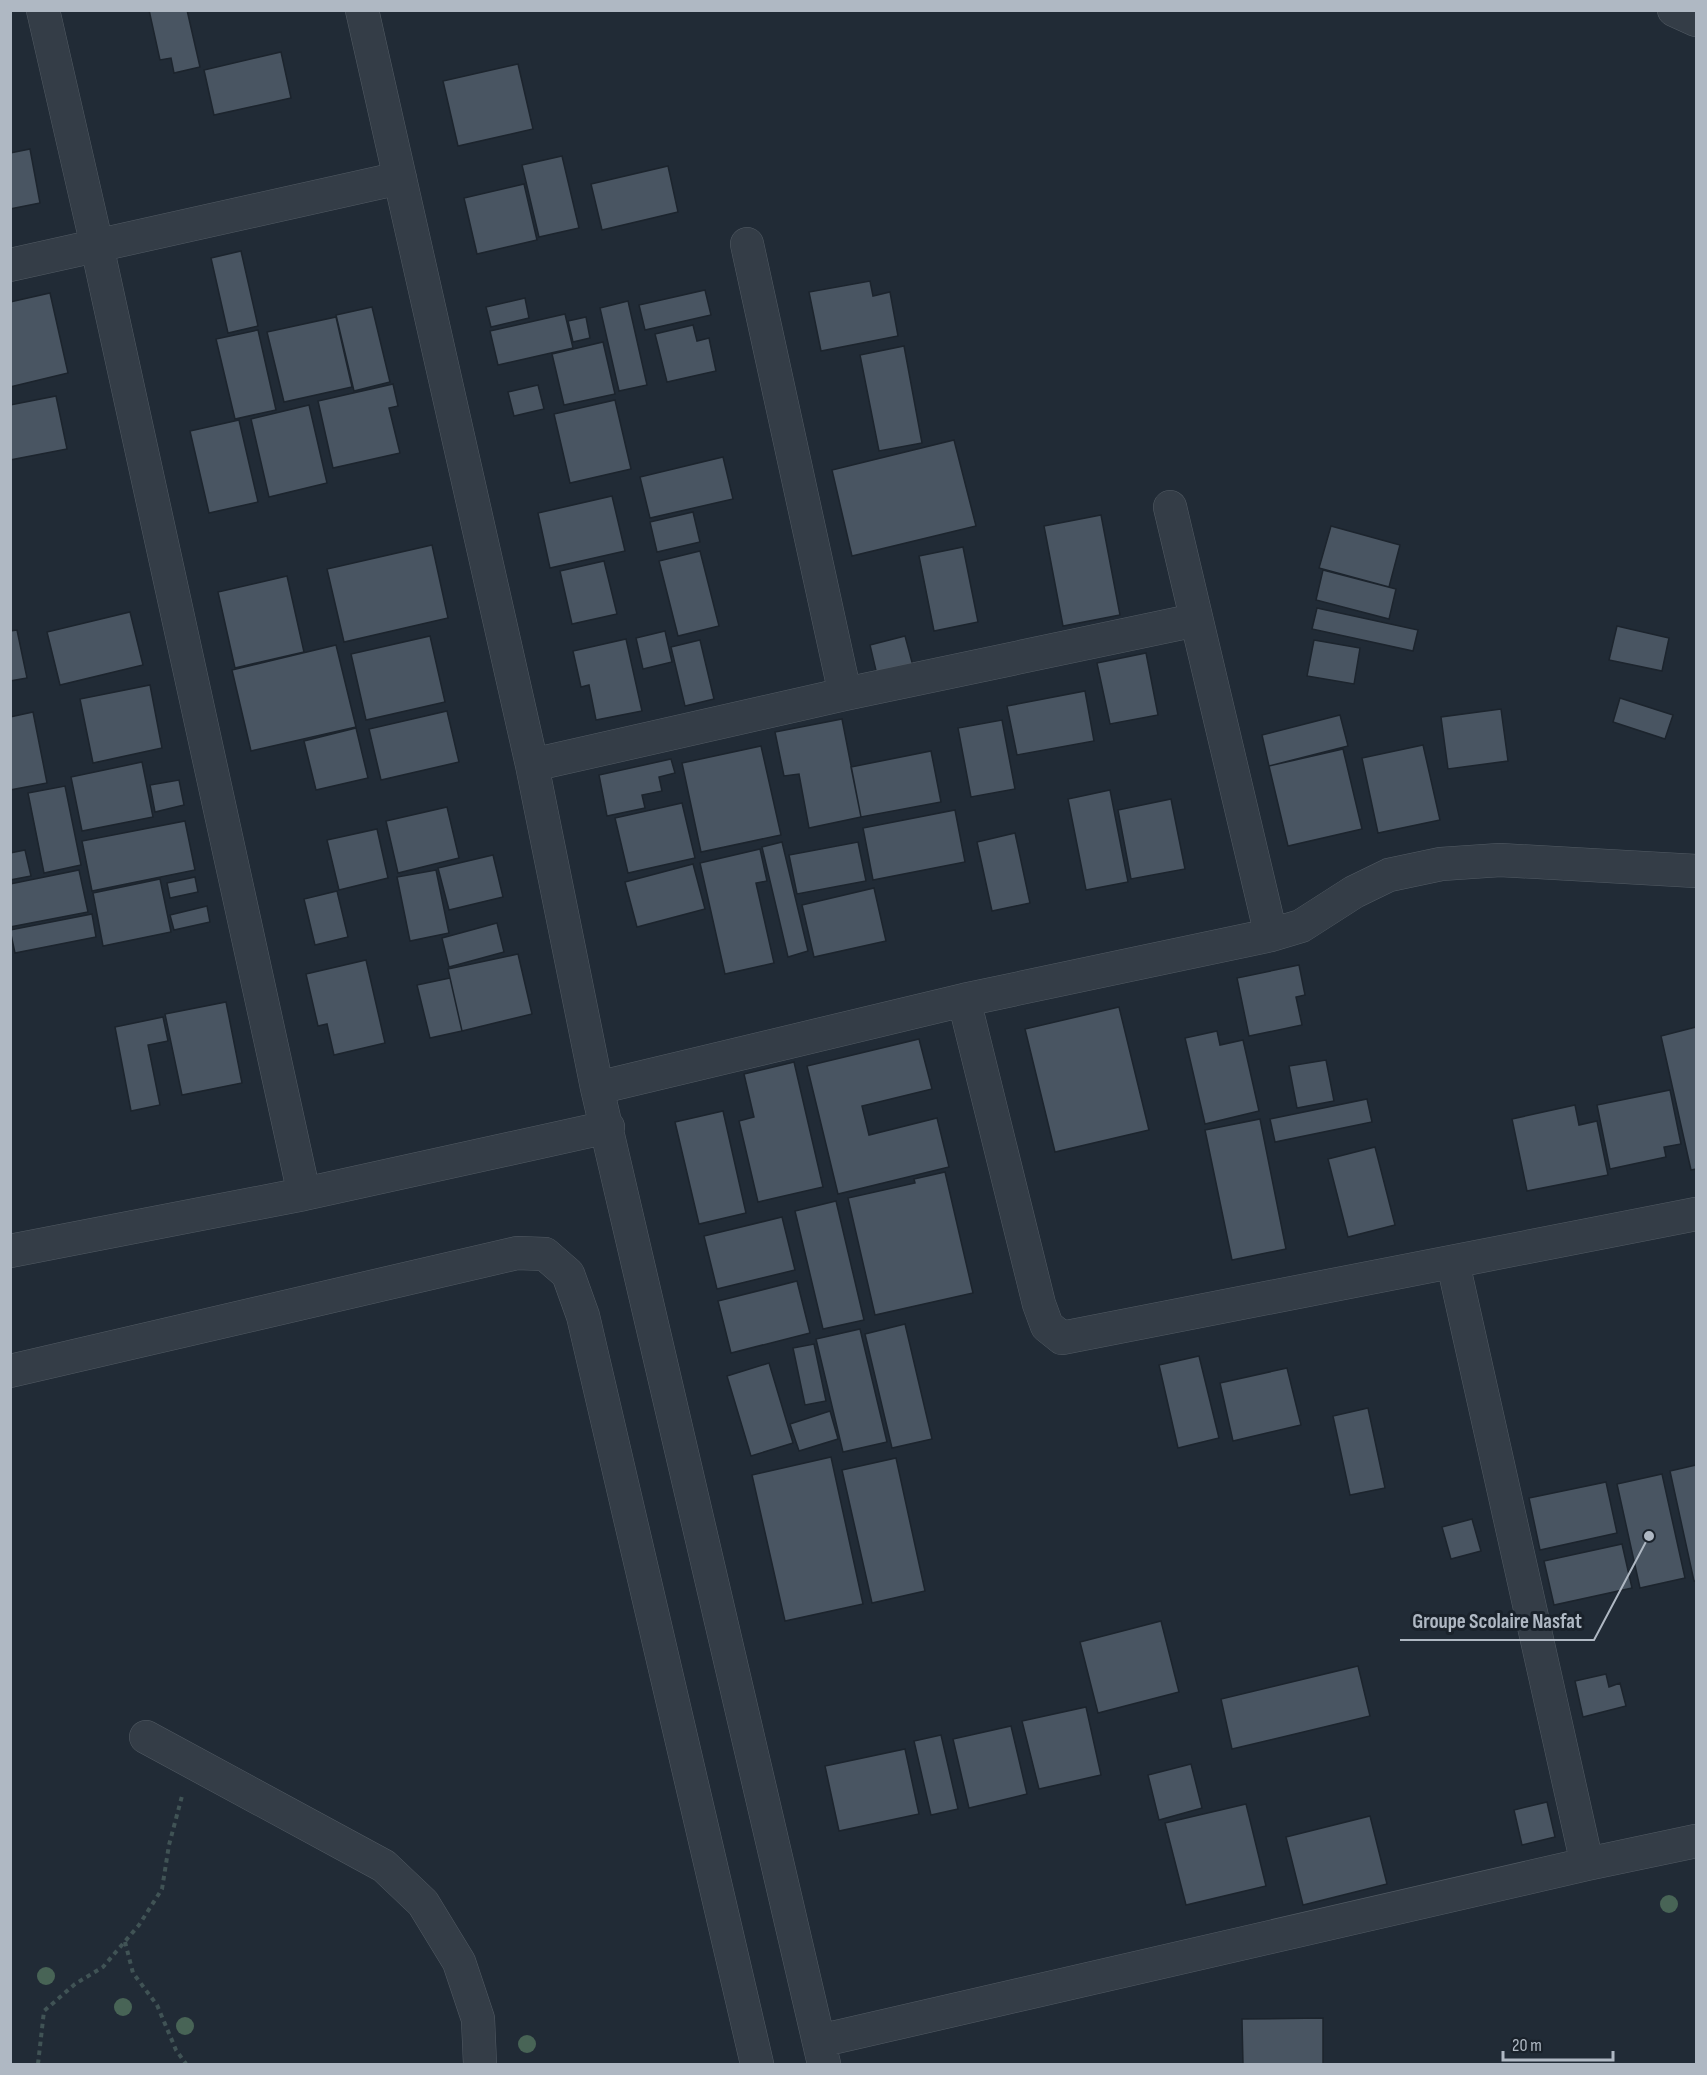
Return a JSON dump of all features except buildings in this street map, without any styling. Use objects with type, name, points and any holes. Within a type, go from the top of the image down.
[{"type":"street","points":[[43,10],[97,246],[304,1194]]},
{"type":"street","points":[[362,10],[532,765],[597,1088],[608,1127],[821,2053],[1587,1864],[1696,1841]]},
{"type":"street","points":[[1674,10],[1696,20]]},
{"type":"street","points":[[10,265],[400,178]]},
{"type":"street","points":[[747,244],[845,694]]},
{"type":"street","points":[[1170,507],[1271,935]]},
{"type":"street","points":[[532,765],[845,694],[1196,620]]},
{"type":"street","points":[[597,1088],[964,1000],[1271,935],[1301,926],[1354,892],[1389,875],[1441,864],[1500,860],[1696,871]]},
{"type":"street","points":[[964,1000],[1039,1304],[1047,1326],[1062,1338],[1696,1214]]},
{"type":"street","points":[[10,1251],[304,1194],[608,1127]]},
{"type":"street","points":[[10,1371],[517,1253],[545,1254],[568,1274],[583,1316],[757,2064]]},
{"type":"street","points":[[1453,1263],[1587,1864]]},
{"type":"street","points":[[146,1737],[384,1866],[423,1903],[459,1962],[478,2019],[480,2064]]},
{"type":"path","points":[[38,2064],[44,2011],[75,1984],[103,1967],[125,1941],[162,1889],[169,1845],[183,1793],[207,1770]]},
{"type":"path","points":[[125,1941],[133,1973],[158,2005],[176,2050],[186,2064]]},
{"type":"place","name":"Groupe Scolaire Nasfat","points":[[1649,1536]]}]
